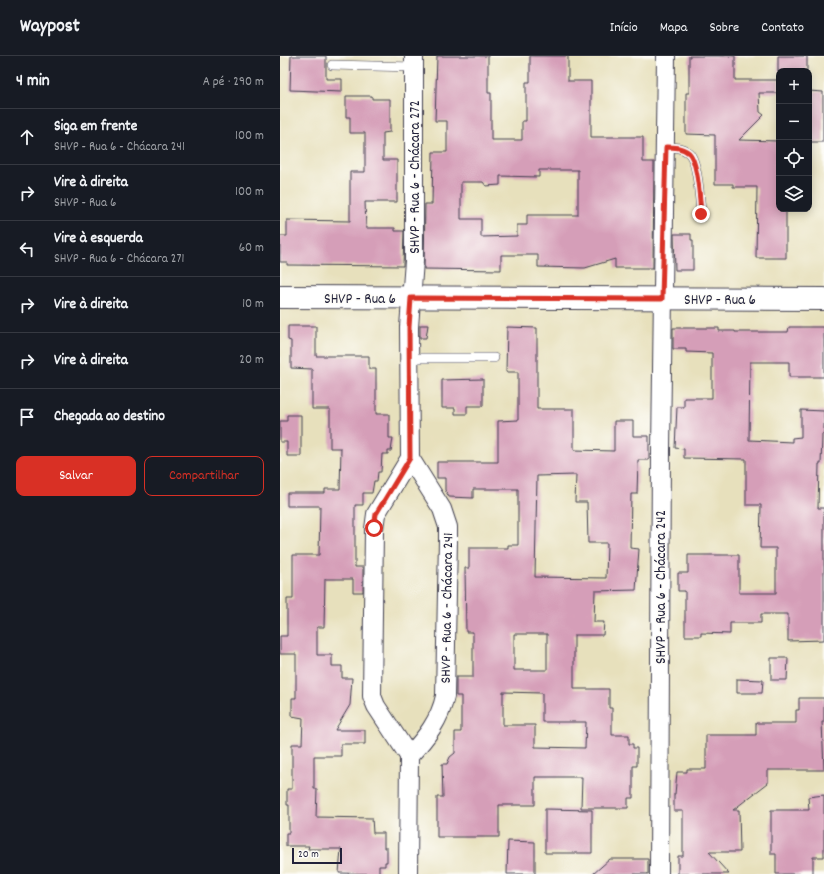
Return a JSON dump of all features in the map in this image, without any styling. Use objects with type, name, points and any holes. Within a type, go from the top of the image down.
[{"type":"street","name":"SHVP - Rua 6 - Chácara 242","points":[[659,874],[662,299],[666,147],[666,56]]},
{"type":"street","name":"SHVP - Rua 6 - Chácara 272","points":[[411,298],[414,261],[414,62]]},
{"type":"street","name":"SHVP - Rua 6","points":[[280,298],[824,299]]},
{"type":"street","points":[[408,874],[409,756],[376,706],[372,696],[372,667],[374,528],[376,514],[410,458],[409,327],[411,298]]},
{"type":"street","name":"SHVP - Rua 6 - Chácara 241","points":[[409,756],[422,743],[434,726],[443,707],[446,696],[448,539],[448,527],[442,509],[410,458]]},
{"type":"lane","points":[[332,65],[414,62]]},
{"type":"lane","points":[[666,147],[678,147],[689,154],[695,166],[700,193],[701,214]]},
{"type":"lane","points":[[410,358],[494,358]]},
{"type":"building","points":[[291,56],[326,56],[326,79],[342,79],[342,92],[290,90]]},
{"type":"building","points":[[437,56],[488,56],[488,93],[491,93],[491,140],[522,140],[522,121],[526,121],[526,82],[530,82],[530,56],[568,56],[568,81],[591,81],[591,137],[643,137],[643,162],[654,162],[653,268],[615,268],[615,259],[585,268],[538,267],[538,255],[501,255],[501,270],[424,269],[425,204],[432,204],[433,152],[447,152],[447,121],[435,121]],"holes":[[[539,170],[578,170],[578,215],[527,215],[527,225],[517,225],[517,236],[481,237],[481,219],[461,219],[461,182],[483,182],[486,186],[500,185],[500,176],[539,177]]]},
{"type":"building","points":[[689,56],[735,56],[735,80],[776,80],[776,93],[759,93],[760,112],[764,115],[739,140],[776,141],[776,212],[786,212],[786,258],[756,258],[757,187],[733,187],[733,184],[715,184],[715,135],[686,134],[686,93],[689,93]]},
{"type":"building","points":[[778,56],[807,56],[807,68],[778,68]]},
{"type":"building","points":[[812,91],[823,92],[823,142],[812,142]]},
{"type":"building","points":[[346,96],[372,96],[372,99],[390,99],[390,132],[383,133],[383,160],[397,160],[397,202],[365,202],[366,228],[395,228],[395,231],[404,231],[403,266],[287,265],[287,262],[280,262],[280,236],[287,236],[287,220],[350,221],[350,172],[365,172],[365,133],[350,133],[350,117],[346,117]]},
{"type":"building","points":[[674,234],[691,234],[691,240],[693,240],[693,270],[675,270]]},
{"type":"building","points":[[420,325],[428,325],[426,338],[420,338]]},
{"type":"building","points":[[288,326],[316,326],[316,356],[369,356],[369,369],[376,369],[376,414],[389,414],[389,438],[393,438],[391,451],[388,451],[388,454],[382,454],[381,472],[378,472],[377,481],[374,481],[372,493],[363,493],[363,505],[355,505],[355,567],[363,567],[363,592],[353,592],[353,579],[325,579],[324,627],[317,627],[317,655],[332,655],[332,666],[342,666],[342,678],[352,678],[350,705],[335,730],[365,730],[365,744],[341,744],[341,756],[314,756],[314,789],[317,789],[316,817],[372,818],[373,833],[384,833],[384,848],[387,848],[387,862],[385,862],[385,866],[379,866],[379,874],[339,873],[341,849],[308,849],[309,846],[286,846],[286,833],[289,833],[289,805],[287,805],[287,789],[292,789],[292,744],[302,744],[303,718],[292,716],[292,698],[296,698],[296,654],[280,654],[280,636],[287,636],[287,599],[293,599],[293,555],[319,555],[320,506],[287,506],[287,493],[325,493],[325,489],[340,489],[341,448],[330,448],[330,409],[312,409],[312,369],[291,368],[291,341],[288,340]]},
{"type":"building","points":[[507,327],[537,328],[537,409],[574,409],[574,450],[614,451],[614,421],[633,421],[633,436],[649,436],[649,460],[638,460],[637,494],[631,494],[630,548],[639,549],[636,590],[595,591],[594,622],[604,622],[603,635],[574,635],[574,689],[609,689],[609,708],[612,708],[612,735],[629,735],[629,744],[633,744],[633,748],[637,748],[637,766],[633,766],[633,798],[628,798],[628,808],[581,808],[582,777],[535,777],[535,805],[499,805],[499,837],[437,837],[437,797],[443,797],[442,764],[447,764],[450,757],[455,753],[455,732],[461,732],[461,696],[456,696],[456,677],[473,677],[473,632],[466,632],[465,568],[469,568],[469,548],[508,548],[508,545],[518,545],[518,489],[473,489],[473,498],[449,497],[445,490],[445,478],[437,478],[437,462],[498,462],[498,421],[518,420],[518,372],[506,372]],"holes":[[[576,475],[575,502],[587,502],[588,543],[607,543],[606,578],[535,577],[537,476]],[[514,634],[547,634],[547,670],[514,670]],[[503,692],[542,693],[542,722],[586,722],[585,748],[535,747],[535,725],[503,725]]]},
{"type":"building","points":[[789,327],[824,327],[824,377],[789,377],[789,362],[750,362],[749,440],[792,442],[792,438],[801,437],[801,410],[824,411],[824,434],[822,434],[821,464],[819,464],[818,508],[824,508],[824,640],[788,641],[788,614],[761,614],[761,623],[730,623],[730,634],[701,633],[701,636],[685,636],[685,591],[678,591],[678,573],[688,573],[688,555],[739,555],[739,593],[776,593],[776,548],[760,548],[761,505],[746,505],[746,459],[684,458],[684,449],[675,448],[677,407],[684,407],[684,398],[712,398],[712,353],[686,352],[686,349],[673,349],[673,328],[719,328],[719,331],[735,332],[788,332]]},
{"type":"building","points":[[483,379],[483,406],[467,406],[467,414],[455,414],[455,408],[442,408],[442,380]]},
{"type":"building","points":[[287,415],[301,415],[301,456],[287,456],[287,442],[280,442],[280,421],[287,421]]},
{"type":"building","points":[[771,658],[788,658],[787,680],[771,680]]},
{"type":"building","points":[[737,679],[763,680],[762,693],[737,693]]},
{"type":"building","points":[[799,698],[824,698],[824,722],[822,722],[824,770],[768,770],[768,783],[733,810],[739,810],[740,852],[709,852],[729,874],[678,874],[678,856],[683,856],[683,811],[674,811],[674,794],[677,772],[687,772],[687,769],[706,769],[706,735],[756,735],[756,723],[796,723],[796,710],[799,710]]},
{"type":"building","points":[[824,795],[824,857],[813,857],[813,874],[776,874],[776,854],[771,854],[771,810],[809,810],[808,797]]},
{"type":"building","points":[[545,809],[592,810],[592,853],[545,853]]},
{"type":"building","points":[[508,841],[535,842],[535,874],[507,874]]},
{"type":"building","points":[[610,859],[648,859],[648,874],[593,874]]},
{"type":"route","points":[[374,528],[376,514],[410,458],[409,327],[411,298],[662,299],[666,147],[678,147],[689,154],[695,166],[700,193],[701,214]]}]
